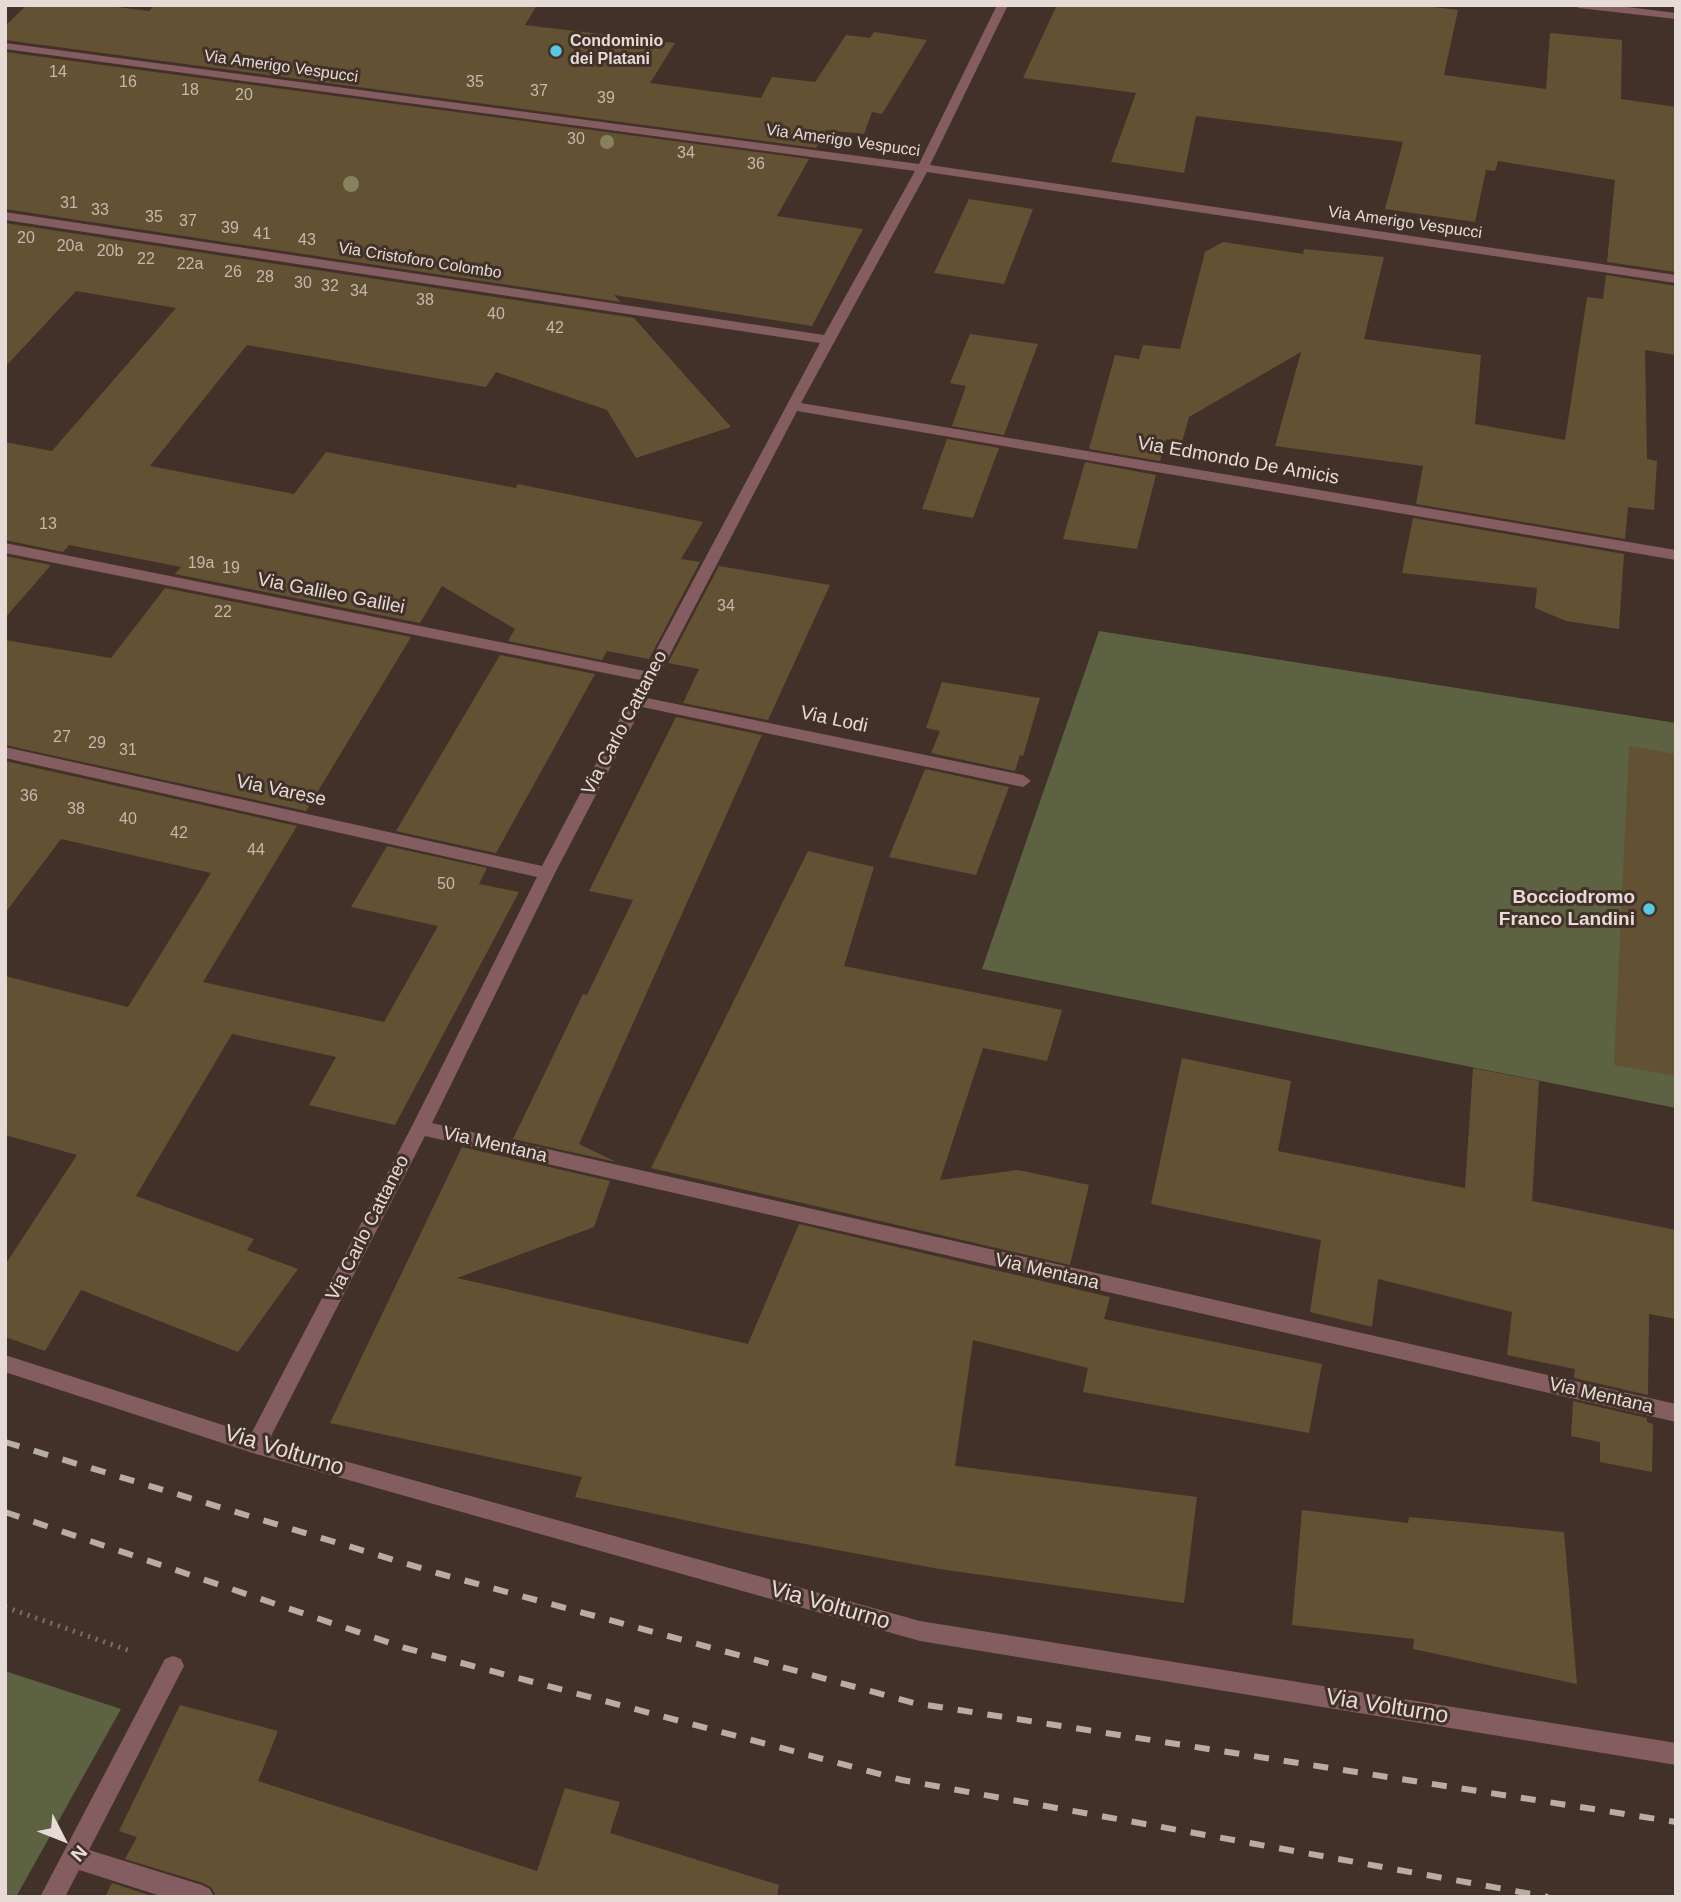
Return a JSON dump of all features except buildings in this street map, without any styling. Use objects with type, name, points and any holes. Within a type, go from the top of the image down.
[{"type":"street","name":"Via Carlo Cattaneo","points":[[256,1445],[636,701],[923,168],[1003,5]]},
{"type":"street","points":[[1579,5],[1676,16]]},
{"type":"street","name":"Via Amerigo Vespucci","points":[[5,46],[923,168],[1676,279]]},
{"type":"street","name":"Via Cristoforo Colombo","points":[[5,216],[830,340]]},
{"type":"street","name":"Via Edmondo De Amicis","points":[[793,406],[1676,555]]},
{"type":"street","name":"Via Galileo Galilei","points":[[5,548],[649,677]]},
{"type":"street","name":"Via Lodi","points":[[636,701],[1023,781]]},
{"type":"street","name":"Via Varese","points":[[5,752],[547,873]]},
{"type":"street","name":"Via Mentana","points":[[420,1128],[1676,1413]]},
{"type":"street","name":"Via Volturno","points":[[5,1363],[256,1445],[920,1631],[1676,1754]]},
{"type":"street","points":[[52,1897],[173,1666]]},
{"type":"street","points":[[74,1857],[202,1897]]},
{"type":"path","points":[[5,1607],[173,1666]]},
{"type":"green space","points":[[1099,631],[1676,723],[1676,1108],[982,969]]},
{"type":"green space","points":[[5,1671],[121,1709],[16,1897],[5,1897]]},
{"type":"railway","points":[[5,1442],[437,1573],[914,1703],[1676,1822]]},
{"type":"railway","points":[[5,1512],[405,1648],[902,1780],[1548,1897]]},
{"type":"place","name":"Condominio dei Platani","points":[[556,51]]},
{"type":"place","name":"Bocciodromo Franco Landini","points":[[1649,909]]}]
